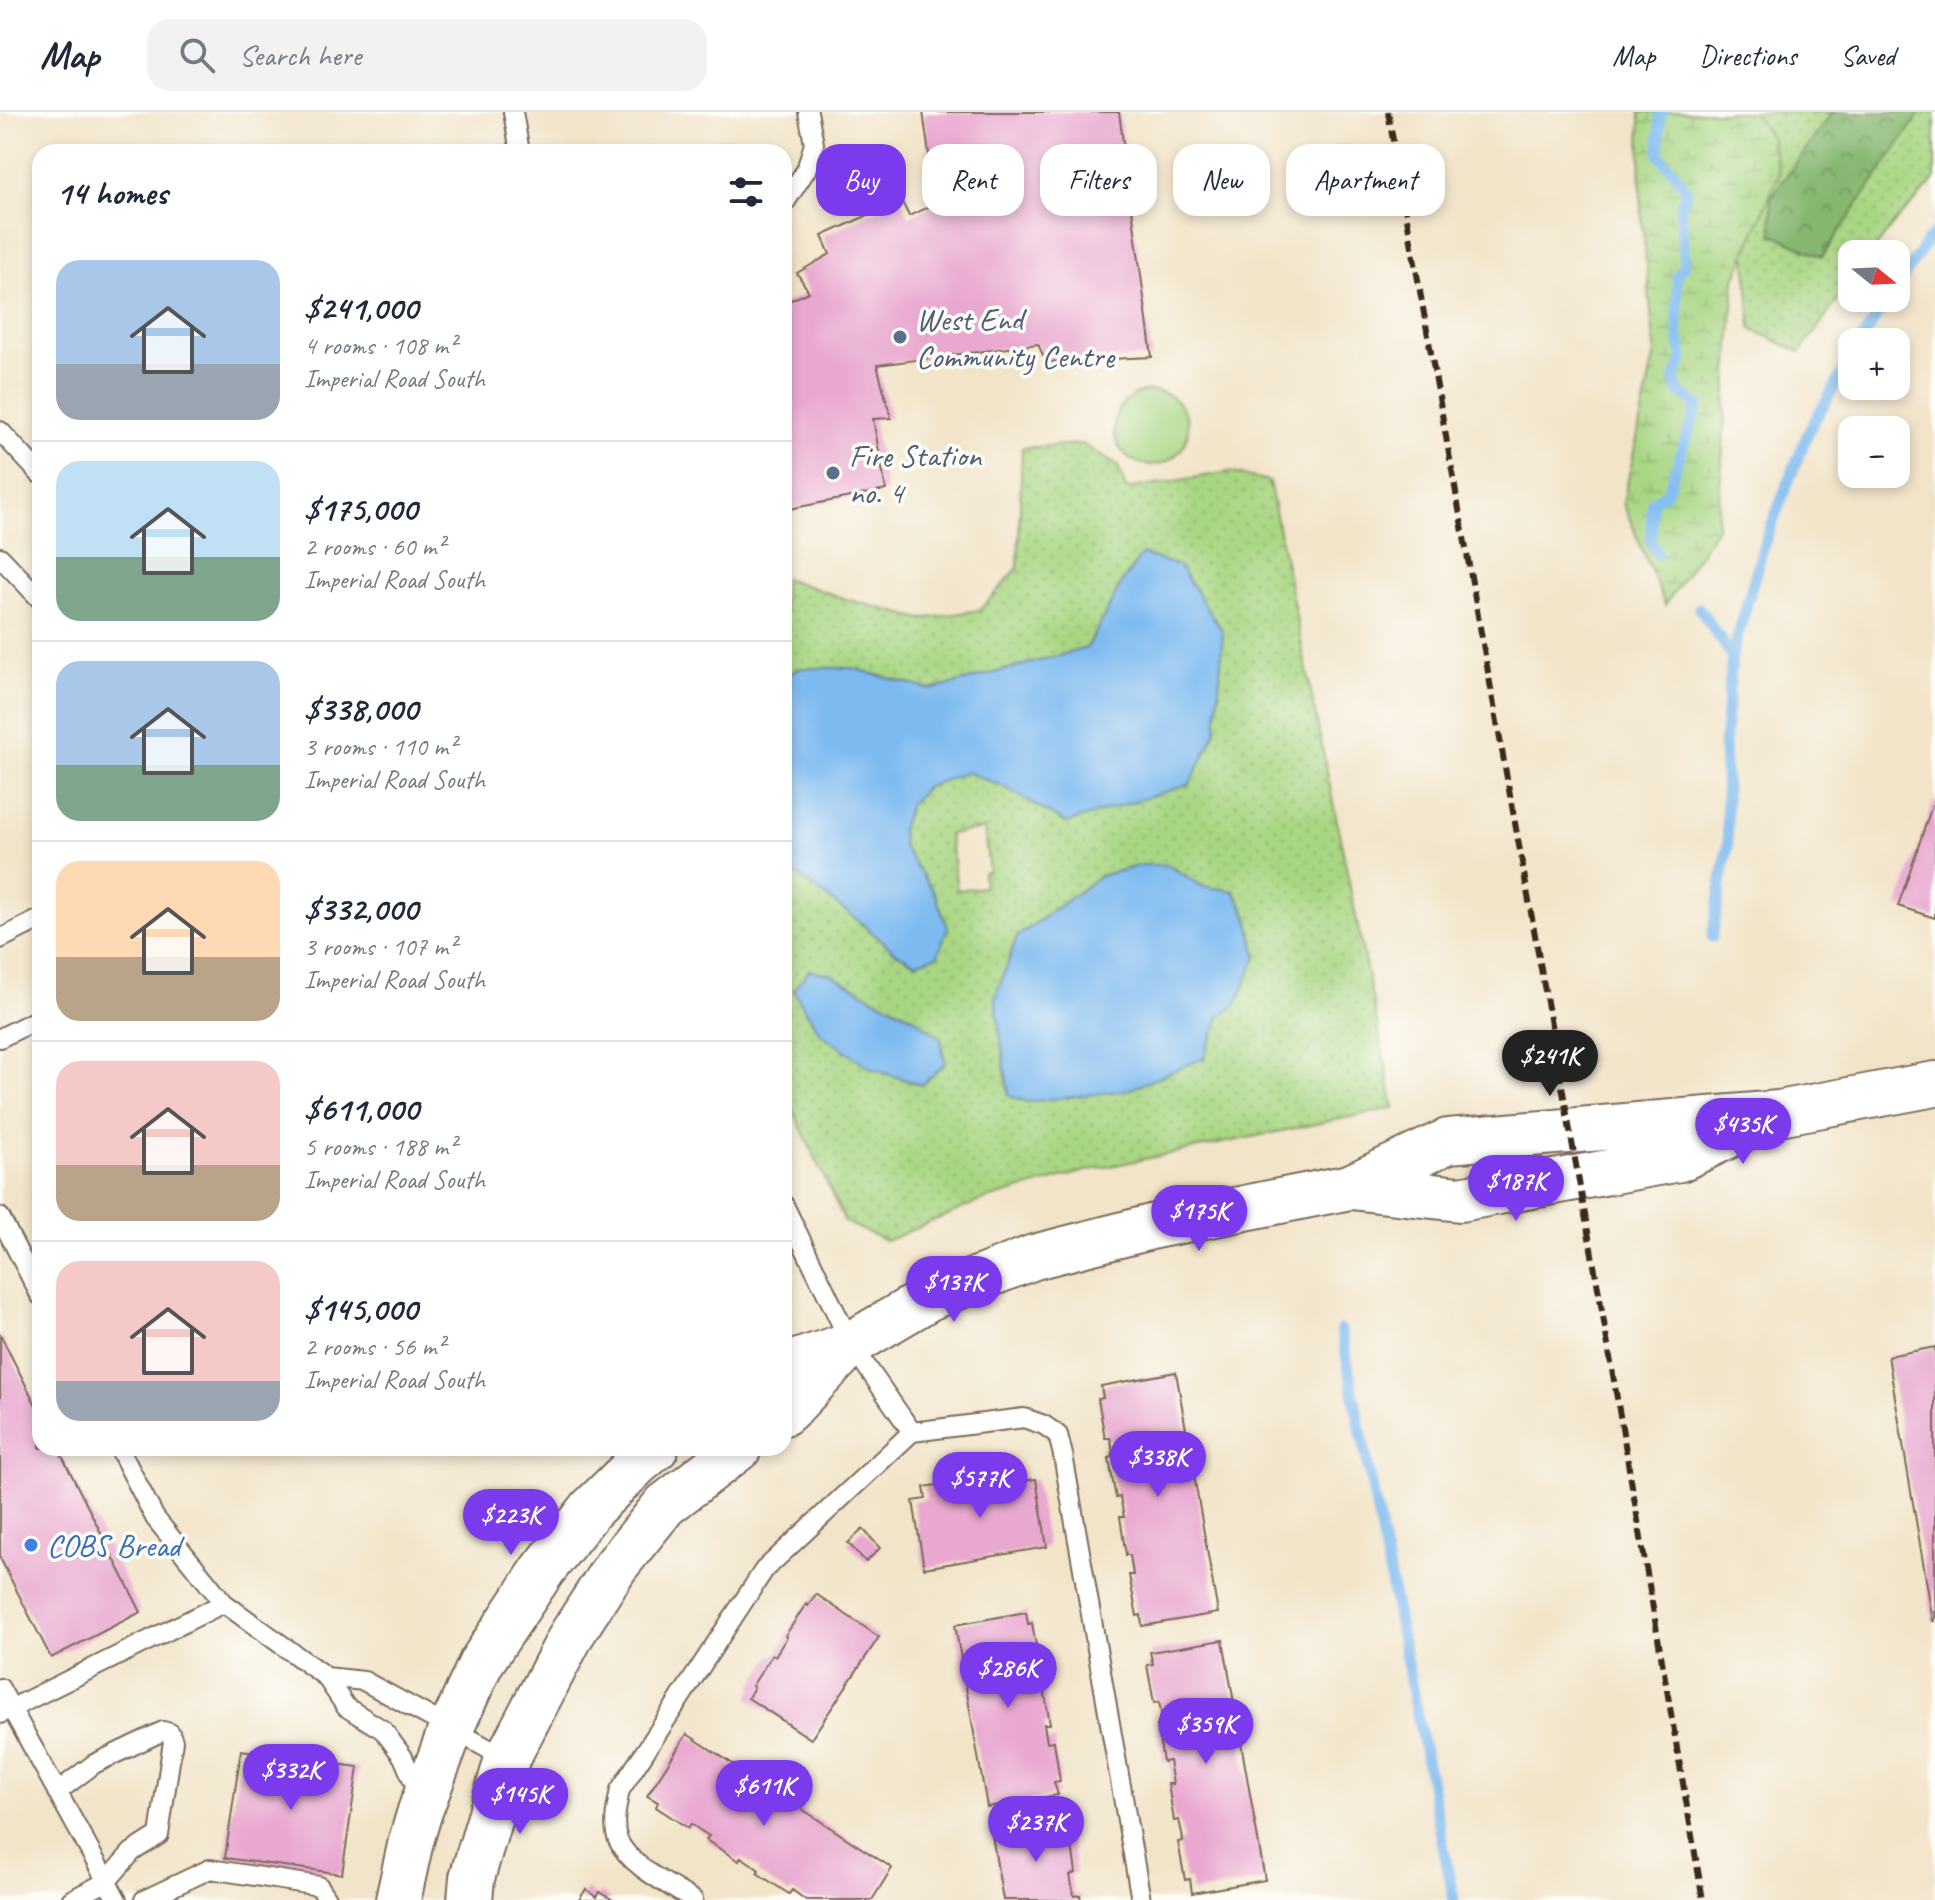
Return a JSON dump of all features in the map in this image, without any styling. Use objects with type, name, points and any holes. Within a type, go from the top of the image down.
[{"type":"street","points":[[792,1363],[851,1344],[929,1298],[1034,1257],[1155,1226],[1350,1187],[1448,1141],[1779,1113],[1935,1084]]},
{"type":"street","points":[[1350,1187],[1460,1199],[1680,1159],[1779,1113]]},
{"type":"street","points":[[792,1406],[851,1344]]},
{"type":"street","points":[[398,1900],[420,1811],[451,1729],[481,1663],[543,1570],[591,1509],[646,1456]]},
{"type":"street","points":[[470,1900],[472,1878],[507,1759],[572,1634],[615,1567],[665,1505],[729,1456]]},
{"type":"lane","points":[[513,112],[519,144]]},
{"type":"lane","points":[[792,192],[806,170],[814,144],[808,112]]},
{"type":"lane","points":[[0,431],[32,465]]},
{"type":"lane","points":[[0,557],[32,591]]},
{"type":"lane","points":[[0,939],[32,923]]},
{"type":"lane","points":[[0,1038],[32,1022]]},
{"type":"lane","points":[[0,1217],[32,1279]]},
{"type":"lane","points":[[792,1222],[851,1344],[912,1432]]},
{"type":"lane","points":[[693,1900],[633,1861],[618,1840],[615,1814],[620,1790],[764,1570],[912,1432],[1024,1418],[1044,1425],[1058,1435],[1141,1900]]},
{"type":"lane","points":[[123,1456],[155,1518],[224,1603],[326,1677],[346,1707],[383,1730],[403,1757],[415,1785],[420,1811]]},
{"type":"lane","points":[[5,1711],[224,1603]]},
{"type":"lane","points":[[326,1677],[364,1681],[507,1759]]},
{"type":"lane","points":[[0,1688],[5,1711],[57,1792],[117,1900]]},
{"type":"lane","points":[[57,1792],[94,1764],[163,1731],[170,1733],[173,1741],[159,1835],[132,1852],[106,1882],[71,1900]]},
{"type":"lane","points":[[144,1900],[210,1869],[319,1886],[328,1900]]},
{"type":"green space","points":[[1640,112],[1753,112],[1771,138],[1779,174],[1735,279],[1717,528],[1665,605],[1623,503],[1655,353],[1641,209]]},
{"type":"green space","points":[[1731,112],[1935,112],[1935,180],[1882,240],[1838,240],[1838,300],[1800,352],[1751,329],[1742,202]]},
{"type":"green space","points":[[1833,112],[1921,112],[1822,257],[1772,234],[1771,197]]},
{"type":"green space","points":[[1144,391],[1158,391],[1172,397],[1182,407],[1188,428],[1186,442],[1172,459],[1158,465],[1144,465],[1130,459],[1120,449],[1114,435],[1114,421],[1120,407],[1130,397]]},
{"type":"green space","points":[[1082,444],[1118,466],[1126,489],[1229,472],[1269,481],[1394,1108],[1086,1171],[980,1201],[886,1241],[845,1222],[792,1108],[792,871],[895,952],[915,963],[935,894],[903,847],[901,830],[909,805],[926,787],[966,772],[1002,786],[1066,823],[1123,581],[1087,648],[931,690],[852,668],[801,668],[792,673],[792,581],[849,600],[922,619],[980,610],[1018,568],[1022,448]],"holes":[[[984,829],[989,871],[983,873],[984,887],[957,890],[949,834]],[[1142,865],[1168,865],[1202,886],[1236,1005],[1220,1016],[1204,1058],[1017,937],[1100,876]],[[855,989],[913,1017],[870,1068]]]},
{"type":"water","points":[[1142,554],[1179,566],[1223,632],[1216,731],[1190,784],[1066,823],[1002,786],[967,772],[926,787],[909,805],[901,830],[903,847],[935,894],[948,928],[937,956],[915,963],[895,952],[792,871],[792,673],[801,668],[852,668],[931,690],[1087,648],[1123,581]]},
{"type":"water","points":[[1142,865],[1168,865],[1202,886],[1234,891],[1248,917],[1257,957],[1236,1005],[1220,1016],[1204,1058],[1128,1090],[1028,1102],[1009,1096],[995,998],[1017,937],[1100,876]]},
{"type":"water","points":[[809,970],[831,974],[913,1017],[941,1038],[945,1064],[921,1085],[870,1068],[820,1033],[793,990]]},
{"type":"building","name":"West End Community Centre","points":[[923,112],[1119,112],[1123,144],[1040,144],[1040,216],[1133,216],[1152,357],[1046,362],[1038,344],[877,365],[891,418],[873,419],[886,490],[792,508],[792,299],[809,292],[797,273],[830,254],[822,236],[866,216],[906,216],[906,210],[909,216],[922,210],[922,216],[1024,216],[1024,144],[928,144]]},
{"type":"building","points":[[1935,797],[1935,918],[1898,906]]},
{"type":"building","points":[[0,1334],[32,1397],[32,1456],[62,1456],[141,1612],[51,1658],[0,1558]]},
{"type":"building","points":[[1935,1347],[1935,1621],[1933,1621],[1888,1356]]},
{"type":"building","points":[[1176,1372],[1218,1613],[1142,1626],[1129,1575],[1133,1575],[1123,1537],[1120,1517],[1124,1517],[1120,1497],[1116,1498],[1112,1477],[1109,1458],[1113,1457],[1112,1446],[1110,1438],[1105,1438],[1098,1399],[1103,1398],[1101,1386]]},
{"type":"building","points":[[1022,1470],[1024,1481],[1036,1479],[1047,1547],[924,1568],[913,1501],[926,1499],[924,1487],[961,1481],[964,1493],[986,1489],[984,1476]]},
{"type":"building","points":[[863,1529],[880,1548],[866,1562],[848,1543]]},
{"type":"building","points":[[816,1594],[879,1637],[811,1739],[748,1698],[772,1655],[775,1656],[806,1604],[808,1606]]},
{"type":"building","points":[[1026,1612],[1028,1624],[1032,1623],[1039,1662],[1034,1663],[1037,1683],[1043,1682],[1050,1724],[1044,1724],[1047,1742],[1054,1741],[1060,1781],[1054,1782],[1058,1795],[987,1807],[955,1625]]},
{"type":"building","points":[[1223,1640],[1265,1880],[1192,1893],[1190,1879],[1185,1880],[1178,1842],[1183,1841],[1179,1820],[1174,1821],[1168,1784],[1173,1784],[1169,1761],[1163,1762],[1157,1725],[1162,1724],[1161,1712],[1159,1702],[1154,1703],[1147,1665],[1153,1664],[1150,1652]]},
{"type":"building","points":[[687,1734],[892,1868],[872,1900],[806,1900],[792,1890],[789,1894],[757,1873],[759,1870],[741,1857],[739,1861],[706,1840],[709,1836],[691,1824],[688,1828],[656,1807],[658,1802],[647,1796]]},
{"type":"building","points":[[241,1750],[358,1767],[342,1874],[225,1858]]},
{"type":"building","points":[[1060,1822],[1063,1836],[1069,1835],[1073,1852],[1076,1873],[1070,1875],[1074,1896],[1080,1895],[1081,1900],[1003,1900],[992,1835]]},
{"type":"building","points":[[586,1889],[597,1897],[600,1892],[613,1900],[579,1900]]},
{"type":"waterway","points":[[1657,554],[1651,541],[1652,502],[1667,492],[1698,405],[1677,390],[1675,377],[1683,359],[1678,332],[1677,275],[1685,264],[1681,205],[1687,191],[1659,155],[1660,115],[1663,112]]},
{"type":"waterway","points":[[1910,267],[1935,233]]},
{"type":"waterway","points":[[1869,328],[1880,312]]},
{"type":"waterway","points":[[1712,937],[1728,845],[1724,746],[1732,656],[1764,544],[1809,430],[1838,381]]},
{"type":"waterway","points":[[1699,608],[1732,656]]},
{"type":"waterway","points":[[1341,1330],[1454,1900]]},
{"type":"railway","points":[[1388,112],[1600,1299],[1703,1900]]},
{"type":"place","name":"West End Community Centre","points":[[900,337]]},
{"type":"place","name":"Fire Station no. 4","points":[[833,473]]},
{"type":"place","name":"COBS Bread","points":[[31,1545]]}]
